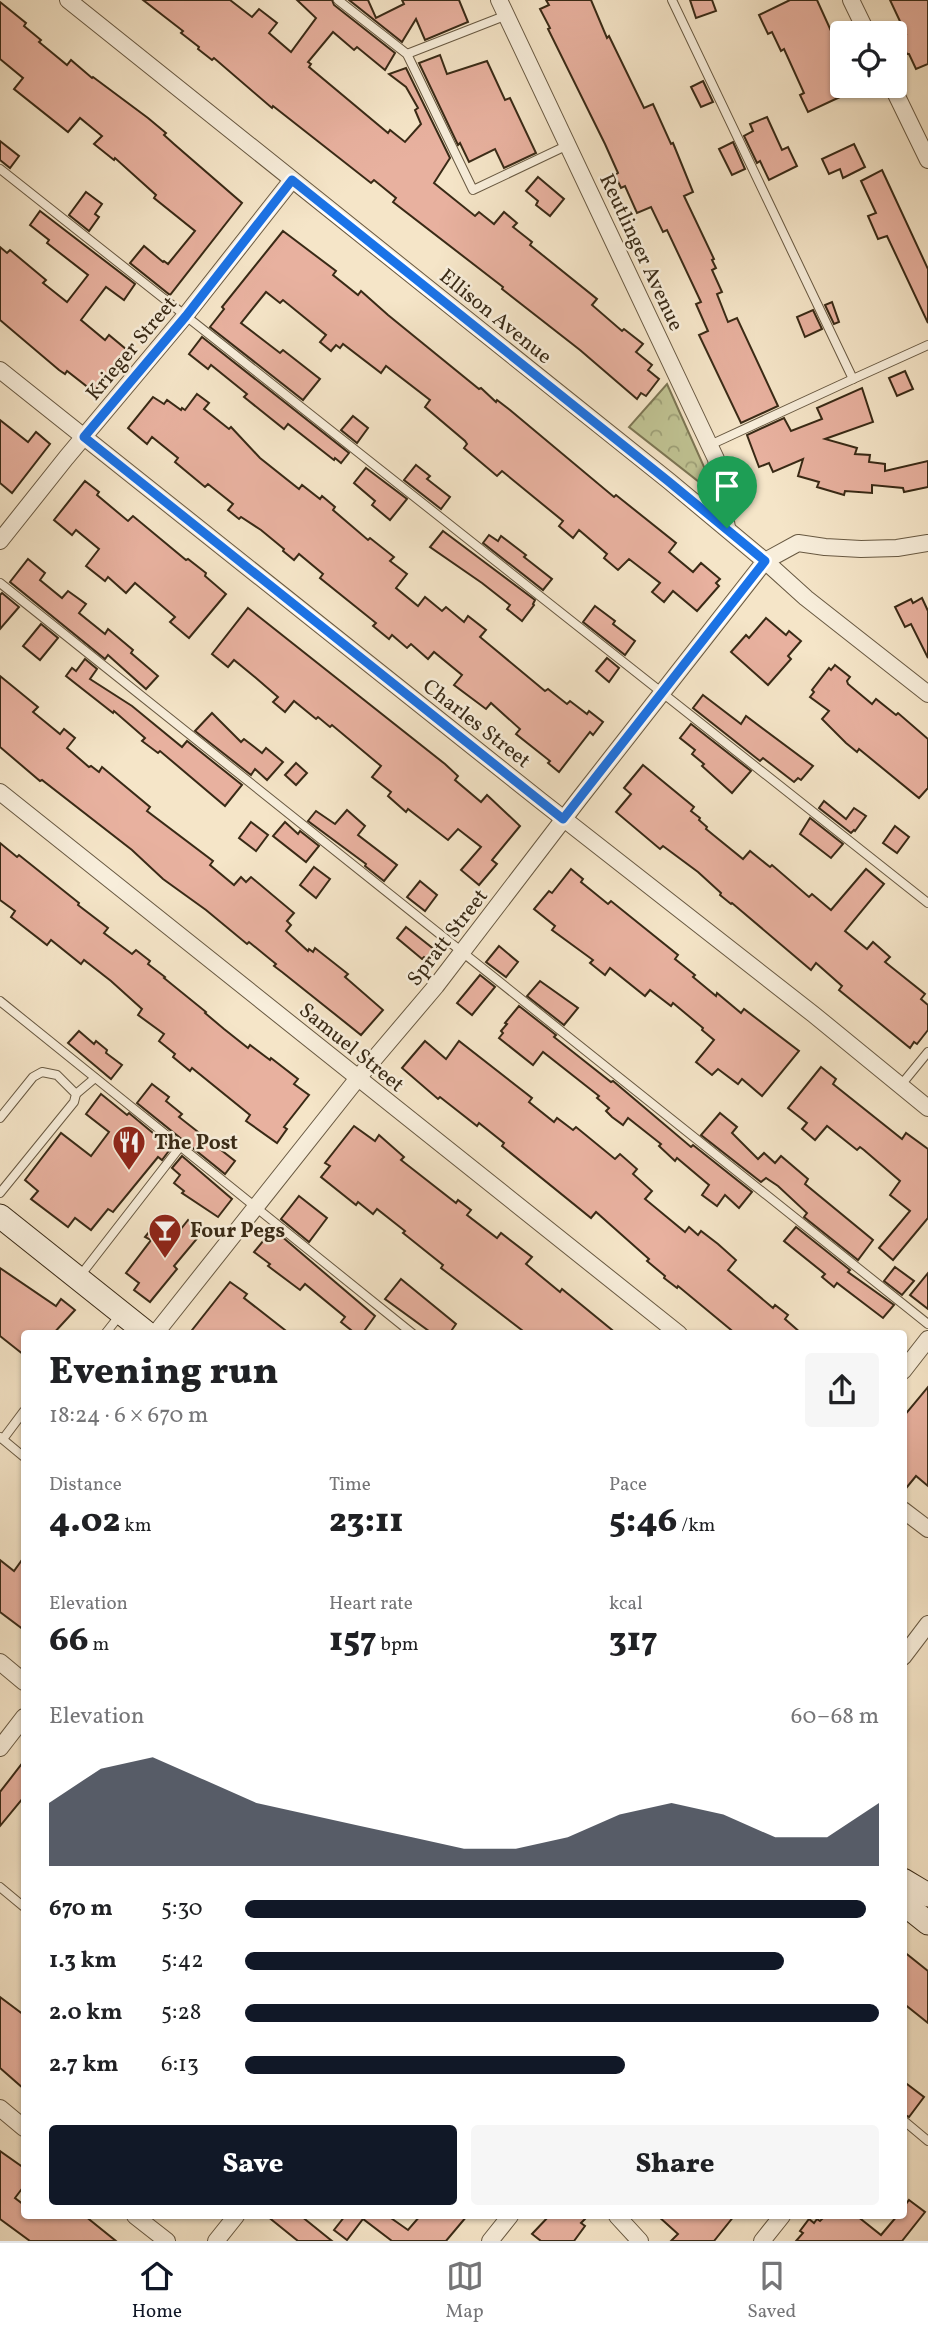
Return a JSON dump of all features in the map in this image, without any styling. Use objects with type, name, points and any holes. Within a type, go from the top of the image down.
[{"type":"main road","points":[[0,1216],[143,1330]]},
{"type":"main road","points":[[907,1882],[928,1895]]},
{"type":"main road","points":[[907,1906],[928,1923]]},
{"type":"street","name":"Ellison Avenue","points":[[68,0],[727,528],[806,598],[928,694]]},
{"type":"street","points":[[851,0],[861,21]]},
{"type":"street","name":"Reutlinger Avenue","points":[[503,7],[710,445],[716,459],[727,528]]},
{"type":"street","points":[[898,98],[928,160]]},
{"type":"street","name":"Krieger Street","points":[[0,541],[186,316],[292,180]]},
{"type":"street","name":"Charles Street","points":[[0,370],[928,1108]]},
{"type":"street","points":[[765,561],[798,542],[861,549],[897,548],[928,543]]},
{"type":"street","name":"Spratt Street","points":[[158,1330],[461,953],[765,561]]},
{"type":"street","name":"Samuel Street","points":[[0,792],[674,1330]]},
{"type":"street","points":[[907,1366],[928,1339]]},
{"type":"street","points":[[907,1513],[928,1529]]},
{"type":"street","points":[[907,1652],[928,1624]]},
{"type":"street","points":[[0,1662],[21,1680]]},
{"type":"street","points":[[0,1748],[21,1721]]},
{"type":"street","points":[[0,2108],[21,2126]]},
{"type":"street","points":[[139,2219],[167,2241]]},
{"type":"street","points":[[216,2241],[234,2219]]},
{"type":"street","points":[[489,2241],[507,2219]]},
{"type":"street","points":[[620,2219],[640,2241]]},
{"type":"street","points":[[762,2241],[780,2219]]},
{"type":"lane","points":[[338,0],[407,54],[473,190],[569,145]]},
{"type":"lane","points":[[672,0],[853,379]]},
{"type":"lane","points":[[407,54],[503,7]]},
{"type":"lane","points":[[0,169],[928,904]]},
{"type":"lane","points":[[710,445],[928,345]]},
{"type":"lane","points":[[0,583],[928,1324]]},
{"type":"lane","points":[[0,1001],[408,1330]]},
{"type":"lane","points":[[901,1085],[928,1052]]},
{"type":"lane","points":[[0,1118],[33,1077],[42,1072],[57,1075],[76,1094]]},
{"type":"lane","points":[[0,1193],[74,1102],[76,1094],[95,1078]]},
{"type":"lane","points":[[78,1278],[180,1147]]},
{"type":"lane","points":[[108,1330],[122,1313]]},
{"type":"lane","points":[[21,1415],[1,1438],[21,1455]]},
{"type":"lane","points":[[0,1887],[21,1904]]},
{"type":"lane","points":[[907,2123],[928,2141]]},
{"type":"green space","points":[[667,384],[709,478],[703,485],[629,427]]},
{"type":"building","points":[[143,0],[230,0],[252,17],[259,9],[277,23],[269,33],[291,52],[316,18],[297,0],[332,0],[334,5],[395,53],[385,70],[357,47],[354,50],[333,32],[308,62],[311,64],[309,67],[388,133],[390,130],[405,142],[421,124],[415,110],[418,108],[406,87],[389,74],[406,68],[450,158],[434,183],[475,216],[479,212],[494,224],[504,212],[517,223],[513,227],[532,242],[530,245],[597,299],[592,305],[622,331],[624,329],[643,344],[636,352],[652,365],[648,370],[659,379],[646,396],[641,393],[637,399],[502,289],[503,287],[393,202],[396,198],[374,180],[371,183],[273,106],[272,108],[214,58],[212,60],[198,49],[199,47],[181,33],[183,31]]},
{"type":"building","points":[[349,0],[368,0],[376,18],[404,4],[402,0],[459,0],[468,22],[425,40],[416,19],[402,42]]},
{"type":"building","points":[[546,0],[591,0],[607,38],[609,36],[644,108],[653,104],[693,192],[684,196],[714,259],[712,260],[716,268],[712,270],[722,292],[717,294],[728,322],[737,318],[778,406],[741,423],[699,335],[708,331],[696,304],[701,302],[667,230],[663,232],[651,207],[637,213],[625,186],[621,188],[615,175],[618,173],[605,144],[540,9],[549,5]]},
{"type":"building","points":[[690,0],[712,0],[716,11],[696,18]]},
{"type":"building","points":[[790,0],[817,0],[830,29],[830,98],[838,98],[808,112],[800,95],[804,93],[784,49],[781,51],[772,32],[768,34],[759,15]]},
{"type":"building","points":[[890,0],[928,0],[928,64],[916,69],[907,54],[907,21],[900,21]]},
{"type":"building","points":[[0,2],[26,23],[24,26],[41,40],[39,42],[67,65],[71,60],[148,118],[242,203],[170,295],[130,263],[144,246],[168,264],[195,231],[154,198],[156,195],[115,158],[114,160],[94,144],[102,136],[80,118],[68,132],[14,89],[23,78],[0,59]]},
{"type":"building","points":[[440,55],[447,74],[487,61],[505,100],[510,98],[536,153],[504,168],[495,149],[469,162],[460,143],[458,145],[419,63]]},
{"type":"building","points":[[703,81],[713,102],[701,107],[691,87]]},
{"type":"building","points":[[767,117],[782,150],[788,147],[797,166],[769,180],[744,136],[753,131],[750,124]]},
{"type":"building","points":[[0,141],[19,156],[10,168],[0,160]]},
{"type":"building","points":[[733,142],[745,169],[732,175],[719,149]]},
{"type":"building","points":[[854,144],[865,167],[843,178],[840,169],[829,174],[822,159]]},
{"type":"building","points":[[882,170],[928,269],[928,323],[887,236],[878,239],[868,216],[876,213],[861,181]]},
{"type":"building","points":[[538,177],[564,199],[550,216],[536,205],[538,201],[526,191]]},
{"type":"building","points":[[86,192],[102,204],[95,214],[99,217],[89,231],[69,215]]},
{"type":"building","points":[[40,211],[135,284],[124,300],[106,287],[81,320],[105,340],[109,335],[127,350],[94,392],[67,371],[65,374],[59,370],[0,320],[0,247],[7,253],[10,250],[46,280],[43,283],[67,302],[88,275],[47,243],[49,240],[30,225]]},
{"type":"building","points":[[283,231],[336,271],[333,275],[358,295],[361,291],[614,497],[616,495],[676,543],[669,552],[693,572],[701,563],[720,579],[716,583],[719,586],[697,611],[673,591],[664,602],[652,592],[660,583],[629,559],[618,570],[604,558],[607,554],[579,530],[573,538],[559,526],[563,521],[502,471],[497,476],[464,448],[467,444],[465,441],[425,407],[430,400],[386,366],[381,373],[343,344],[340,348],[336,345],[331,351],[320,342],[326,335],[283,300],[280,303],[266,292],[241,323],[280,353],[283,350],[320,379],[303,400],[210,327],[224,309],[222,307]]},
{"type":"building","points":[[832,302],[839,322],[834,324],[825,305]]},
{"type":"building","points":[[813,310],[822,329],[805,337],[797,317]]},
{"type":"building","points":[[202,337],[349,453],[341,463],[288,424],[284,429],[244,397],[247,394],[211,365],[208,369],[189,354]]},
{"type":"building","points":[[905,371],[913,389],[897,396],[889,378]]},
{"type":"building","points":[[862,388],[873,422],[825,439],[857,448],[855,454],[870,455],[869,462],[885,464],[885,471],[928,461],[928,487],[904,492],[903,488],[872,485],[872,493],[845,491],[844,495],[817,487],[819,482],[798,476],[803,459],[773,472],[769,463],[759,467],[747,435],[784,418],[791,431],[822,419],[817,408]]},
{"type":"building","points":[[197,394],[209,403],[204,409],[229,429],[231,427],[260,458],[299,489],[302,485],[320,499],[322,496],[335,507],[333,510],[368,540],[370,538],[394,557],[390,561],[407,574],[396,588],[418,606],[425,597],[442,611],[446,607],[464,622],[468,616],[486,630],[480,637],[545,691],[548,689],[567,704],[570,701],[603,722],[593,735],[590,732],[559,772],[548,763],[550,761],[516,734],[520,729],[491,703],[486,709],[454,685],[462,675],[434,652],[428,659],[411,644],[407,648],[392,635],[389,639],[373,626],[376,623],[320,578],[323,574],[299,554],[294,560],[261,530],[228,510],[233,504],[208,484],[205,487],[175,462],[178,458],[152,437],[147,444],[128,428],[153,397],[164,404],[167,400],[185,410]]},
{"type":"building","points":[[353,416],[368,428],[357,443],[341,430]]},
{"type":"building","points":[[0,420],[28,442],[36,432],[50,444],[12,493],[0,483]]},
{"type":"building","points":[[416,465],[430,476],[427,479],[450,497],[441,509],[404,480]]},
{"type":"building","points":[[366,468],[407,499],[390,520],[372,505],[375,501],[354,483]]},
{"type":"building","points":[[85,481],[128,521],[133,516],[206,573],[205,576],[226,594],[189,638],[170,622],[175,617],[135,583],[126,593],[108,577],[105,581],[86,566],[99,549],[76,530],[72,535],[54,520]]},
{"type":"building","points":[[443,531],[535,600],[522,621],[507,609],[510,605],[430,547]]},
{"type":"building","points":[[489,535],[498,541],[501,536],[552,579],[543,590],[483,543]]},
{"type":"building","points":[[28,559],[45,573],[40,580],[62,598],[68,591],[86,604],[79,613],[105,634],[108,629],[158,676],[146,689],[108,655],[105,659],[10,582]]},
{"type":"building","points":[[2,593],[19,607],[0,629],[0,595]]},
{"type":"building","points":[[922,598],[928,611],[928,658],[911,624],[905,627],[895,607],[911,599],[913,603]]},
{"type":"building","points":[[595,606],[635,641],[625,655],[583,622]]},
{"type":"building","points":[[248,608],[445,764],[458,776],[455,780],[481,802],[487,795],[520,826],[492,860],[497,864],[479,885],[461,870],[481,847],[458,829],[448,840],[408,809],[406,812],[388,796],[391,792],[372,777],[381,766],[332,725],[330,727],[318,717],[316,719],[294,701],[285,712],[273,702],[278,697],[234,660],[228,667],[212,654]]},
{"type":"building","points":[[766,618],[786,635],[789,631],[801,641],[788,656],[791,659],[768,685],[731,652],[746,635],[749,638]]},
{"type":"building","points":[[41,624],[58,638],[40,660],[23,646]]},
{"type":"building","points":[[607,658],[619,668],[609,682],[596,671]]},
{"type":"building","points":[[85,659],[97,669],[90,679],[132,706],[182,747],[187,741],[242,785],[225,806],[160,751],[158,753],[142,741],[145,738],[114,711],[113,713],[66,676],[72,668],[76,671]]},
{"type":"building","points":[[835,665],[850,677],[848,684],[872,704],[876,699],[896,715],[898,713],[928,739],[928,788],[919,798],[859,749],[857,752],[822,719],[829,711],[810,697],[814,692],[812,690],[829,668],[831,670]]},
{"type":"building","points":[[0,676],[38,707],[33,712],[60,734],[64,729],[75,738],[67,748],[89,767],[99,772],[102,767],[150,807],[147,811],[213,861],[210,865],[234,885],[241,877],[246,882],[251,877],[294,913],[287,921],[291,925],[286,931],[308,951],[309,949],[313,952],[315,948],[348,974],[345,977],[383,1010],[361,1035],[274,966],[276,964],[249,942],[247,944],[163,879],[132,850],[40,781],[0,747]]},
{"type":"building","points":[[703,695],[741,724],[746,716],[813,766],[801,780],[798,778],[794,782],[763,758],[760,761],[693,708]]},
{"type":"building","points":[[212,713],[241,742],[244,739],[262,753],[266,748],[283,762],[267,780],[255,769],[251,775],[195,731]]},
{"type":"building","points":[[691,724],[751,771],[732,793],[702,766],[704,764],[692,754],[695,750],[680,738]]},
{"type":"building","points":[[296,763],[307,773],[296,785],[285,775]]},
{"type":"building","points":[[643,765],[694,807],[691,811],[700,818],[706,829],[743,859],[750,851],[770,867],[772,865],[809,897],[812,894],[831,910],[866,869],[884,884],[845,931],[867,949],[873,942],[890,957],[885,962],[925,994],[921,999],[928,1005],[928,1030],[917,1044],[914,1042],[910,1048],[839,990],[842,986],[816,963],[811,970],[720,895],[721,893],[698,872],[663,846],[660,849],[616,812],[631,794],[624,788]]},
{"type":"building","points":[[824,801],[846,819],[854,808],[866,816],[851,833],[819,808]]},
{"type":"building","points":[[347,810],[365,826],[358,835],[397,865],[384,881],[365,866],[366,864],[308,821],[316,811],[335,824]]},
{"type":"building","points":[[810,818],[843,844],[831,858],[800,834]]},
{"type":"building","points":[[251,822],[268,835],[256,851],[239,838]]},
{"type":"building","points":[[285,822],[298,834],[300,831],[319,846],[306,862],[273,836]]},
{"type":"building","points":[[895,826],[909,837],[897,853],[883,843]]},
{"type":"building","points":[[0,843],[17,857],[19,855],[108,928],[104,933],[132,954],[136,950],[150,961],[148,964],[224,1029],[248,1048],[250,1045],[270,1060],[271,1058],[298,1079],[294,1084],[309,1095],[284,1127],[287,1129],[277,1143],[246,1121],[250,1115],[192,1068],[190,1071],[173,1057],[175,1054],[159,1041],[164,1034],[138,1015],[142,1009],[111,981],[84,960],[81,964],[51,940],[47,945],[11,917],[15,911],[0,900]]},
{"type":"building","points":[[314,867],[330,879],[316,898],[300,885]]},
{"type":"building","points":[[571,869],[583,879],[581,882],[608,904],[611,901],[678,955],[675,959],[716,996],[717,993],[741,1013],[744,1009],[799,1051],[762,1096],[742,1079],[738,1084],[718,1069],[712,1075],[696,1062],[714,1040],[703,1028],[673,1003],[671,1006],[650,990],[645,996],[610,968],[605,975],[590,963],[593,960],[552,930],[555,926],[534,909],[549,891],[552,893]]},
{"type":"building","points":[[420,881],[437,895],[425,911],[407,897]]},
{"type":"building","points":[[406,927],[440,954],[433,964],[424,957],[422,959],[397,938]]},
{"type":"building","points":[[499,946],[518,962],[506,977],[486,962]]},
{"type":"building","points":[[480,975],[495,987],[472,1015],[457,1003]]},
{"type":"building","points":[[540,981],[578,1008],[564,1025],[527,996]]},
{"type":"building","points":[[519,1006],[691,1147],[693,1145],[752,1192],[739,1208],[725,1195],[717,1206],[702,1195],[709,1185],[677,1158],[675,1161],[659,1146],[661,1144],[628,1118],[623,1125],[612,1117],[606,1111],[609,1108],[597,1098],[599,1096],[543,1052],[533,1065],[499,1038],[507,1024],[505,1023]]},
{"type":"building","points":[[79,1031],[94,1044],[96,1041],[122,1065],[111,1079],[68,1043]]},
{"type":"building","points":[[425,1041],[446,1059],[459,1041],[532,1098],[529,1102],[554,1122],[557,1118],[573,1130],[576,1127],[615,1159],[620,1154],[637,1169],[633,1174],[652,1191],[645,1199],[685,1232],[689,1227],[698,1235],[701,1231],[718,1244],[736,1260],[728,1270],[773,1308],[775,1305],[788,1315],[785,1319],[797,1330],[731,1330],[678,1286],[677,1288],[664,1278],[665,1276],[647,1261],[649,1259],[596,1212],[591,1218],[502,1146],[504,1143],[479,1123],[477,1126],[440,1097],[438,1099],[402,1068]]},
{"type":"building","points":[[821,1067],[836,1079],[833,1084],[902,1139],[906,1133],[928,1149],[928,1218],[893,1260],[879,1248],[910,1211],[890,1195],[900,1181],[864,1150],[860,1147],[857,1150],[827,1126],[815,1140],[802,1129],[807,1123],[788,1108]]},
{"type":"building","points":[[152,1084],[169,1097],[166,1101],[182,1114],[179,1117],[235,1161],[225,1174],[137,1103]]},
{"type":"building","points":[[101,1094],[171,1148],[162,1160],[158,1157],[113,1212],[108,1209],[91,1230],[75,1218],[68,1227],[31,1199],[38,1191],[25,1180],[61,1133],[91,1156],[109,1132],[86,1114]]},
{"type":"building","points":[[720,1113],[737,1127],[732,1133],[758,1159],[764,1153],[775,1163],[781,1156],[808,1179],[805,1184],[873,1240],[858,1260],[804,1217],[807,1213],[778,1186],[766,1178],[761,1182],[701,1135]]},
{"type":"building","points":[[354,1126],[375,1141],[379,1135],[404,1157],[401,1160],[456,1203],[458,1200],[471,1210],[467,1215],[497,1238],[501,1233],[532,1257],[526,1264],[612,1330],[522,1330],[441,1268],[443,1265],[377,1209],[373,1214],[358,1202],[356,1205],[321,1177],[330,1166],[325,1163]]},
{"type":"building","points":[[182,1156],[232,1199],[218,1217],[182,1193],[184,1191],[174,1183],[180,1175],[172,1168]]},
{"type":"building","points":[[299,1196],[327,1218],[309,1242],[281,1219]]},
{"type":"building","points":[[188,1220],[200,1235],[174,1266],[177,1269],[150,1302],[134,1290],[139,1283],[126,1273],[151,1240],[145,1237],[158,1221],[176,1235]]},
{"type":"building","points":[[796,1227],[850,1270],[848,1272],[894,1305],[883,1318],[837,1283],[834,1287],[822,1277],[825,1274],[784,1241]]},
{"type":"building","points":[[273,1229],[375,1316],[365,1330],[351,1330],[341,1322],[345,1317],[305,1284],[300,1290],[254,1252]]},
{"type":"building","points":[[895,1267],[914,1281],[902,1295],[884,1281]]},
{"type":"building","points":[[0,1268],[56,1306],[61,1299],[75,1310],[57,1330],[21,1330],[21,1353],[0,1336]]},
{"type":"building","points":[[928,1273],[928,1309],[910,1295]]},
{"type":"building","points":[[401,1279],[456,1324],[452,1330],[428,1330],[385,1299]]},
{"type":"building","points":[[230,1282],[247,1294],[244,1298],[285,1330],[192,1330]]},
{"type":"building","points":[[928,1387],[928,1486],[916,1476],[907,1487],[907,1412]]},
{"type":"building","points":[[0,1560],[14,1571],[21,1561],[21,1628],[0,1612]]},
{"type":"building","points":[[21,1765],[21,1801],[0,1826],[0,1792]]},
{"type":"building","points":[[907,1954],[928,1971],[928,2023],[907,2006]]},
{"type":"building","points":[[0,1997],[21,2013],[21,2086],[0,2068]]},
{"type":"building","points":[[907,2084],[924,2097],[909,2117],[907,2116]]},
{"type":"building","points":[[0,2151],[21,2166],[21,2190],[15,2198],[21,2203],[21,2219],[89,2219],[116,2241],[30,2241],[0,2219]]},
{"type":"building","points":[[909,2200],[925,2212],[902,2241],[796,2241],[809,2219],[814,2223],[817,2219],[861,2219],[881,2235],[894,2219],[907,2219]]},
{"type":"building","points":[[271,2219],[305,2219],[332,2241],[298,2241]]},
{"type":"building","points":[[343,2219],[363,2219],[347,2240],[334,2230]]},
{"type":"building","points":[[363,2219],[392,2219],[408,2230],[417,2219],[464,2219],[446,2241],[392,2241]]},
{"type":"building","points":[[546,2219],[585,2219],[581,2223],[585,2226],[574,2241],[541,2241],[532,2234]]},
{"type":"building","points":[[661,2219],[732,2219],[714,2241],[671,2241],[678,2234]]},
{"type":"place","name":"The Post","points":[[129,1172]]},
{"type":"place","name":"Four Pegs","points":[[165,1260]]},
{"type":"route","points":[[292,180],[727,528],[765,561],[563,819],[84,437],[186,316],[292,180]]}]
